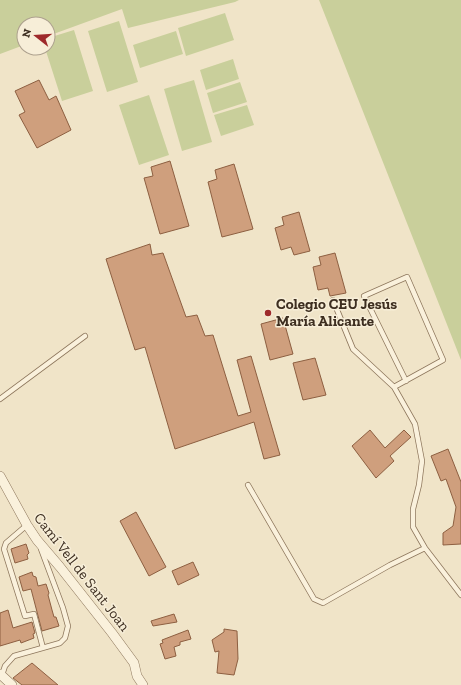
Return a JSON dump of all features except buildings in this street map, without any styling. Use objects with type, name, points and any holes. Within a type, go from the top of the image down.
[{"type":"street","name":"Camí Vell de Sant Joan","points":[[0,476],[37,540],[112,633],[134,664],[137,676],[143,685]]},
{"type":"street","points":[[1,675],[12,685]]},
{"type":"lane","points":[[394,387],[406,381],[443,360],[407,277],[364,296],[406,381]]},
{"type":"lane","points":[[333,300],[353,349],[394,387],[415,424],[422,461],[414,508],[413,527],[425,548],[461,595]]},
{"type":"lane","points":[[0,398],[85,336]]},
{"type":"lane","points":[[248,485],[314,599],[323,603],[390,565],[425,548]]},
{"type":"lane","points":[[27,525],[6,543],[4,549],[25,616],[34,614],[43,648]]},
{"type":"lane","points":[[1,675],[5,666],[14,656],[60,643],[68,632],[68,626],[63,608],[37,540]]},
{"type":"lane","points":[[51,574],[54,569],[60,567]]},
{"type":"green space","points":[[0,0],[239,0],[128,28],[122,9],[56,33],[56,16],[16,16],[16,48],[0,54]]},
{"type":"green space","points":[[319,0],[461,0],[461,360]]},
{"type":"green space","points":[[225,13],[234,40],[186,56],[178,28]]},
{"type":"green space","points":[[119,21],[138,82],[107,92],[88,31]]},
{"type":"green space","points":[[74,30],[93,91],[62,101],[48,56],[56,56],[56,36]]},
{"type":"green space","points":[[176,31],[183,54],[140,68],[133,45]]},
{"type":"green space","points":[[233,59],[239,79],[206,90],[200,70]]},
{"type":"green space","points":[[194,80],[212,142],[182,151],[164,89]]},
{"type":"green space","points":[[240,82],[247,102],[213,113],[207,93]]},
{"type":"green space","points":[[149,95],[169,155],[139,165],[119,105]]},
{"type":"green space","points":[[247,105],[254,125],[221,136],[214,115]]},
{"type":"place","name":"Colegio CEU Jesús María Alicante","points":[[268,313]]}]
